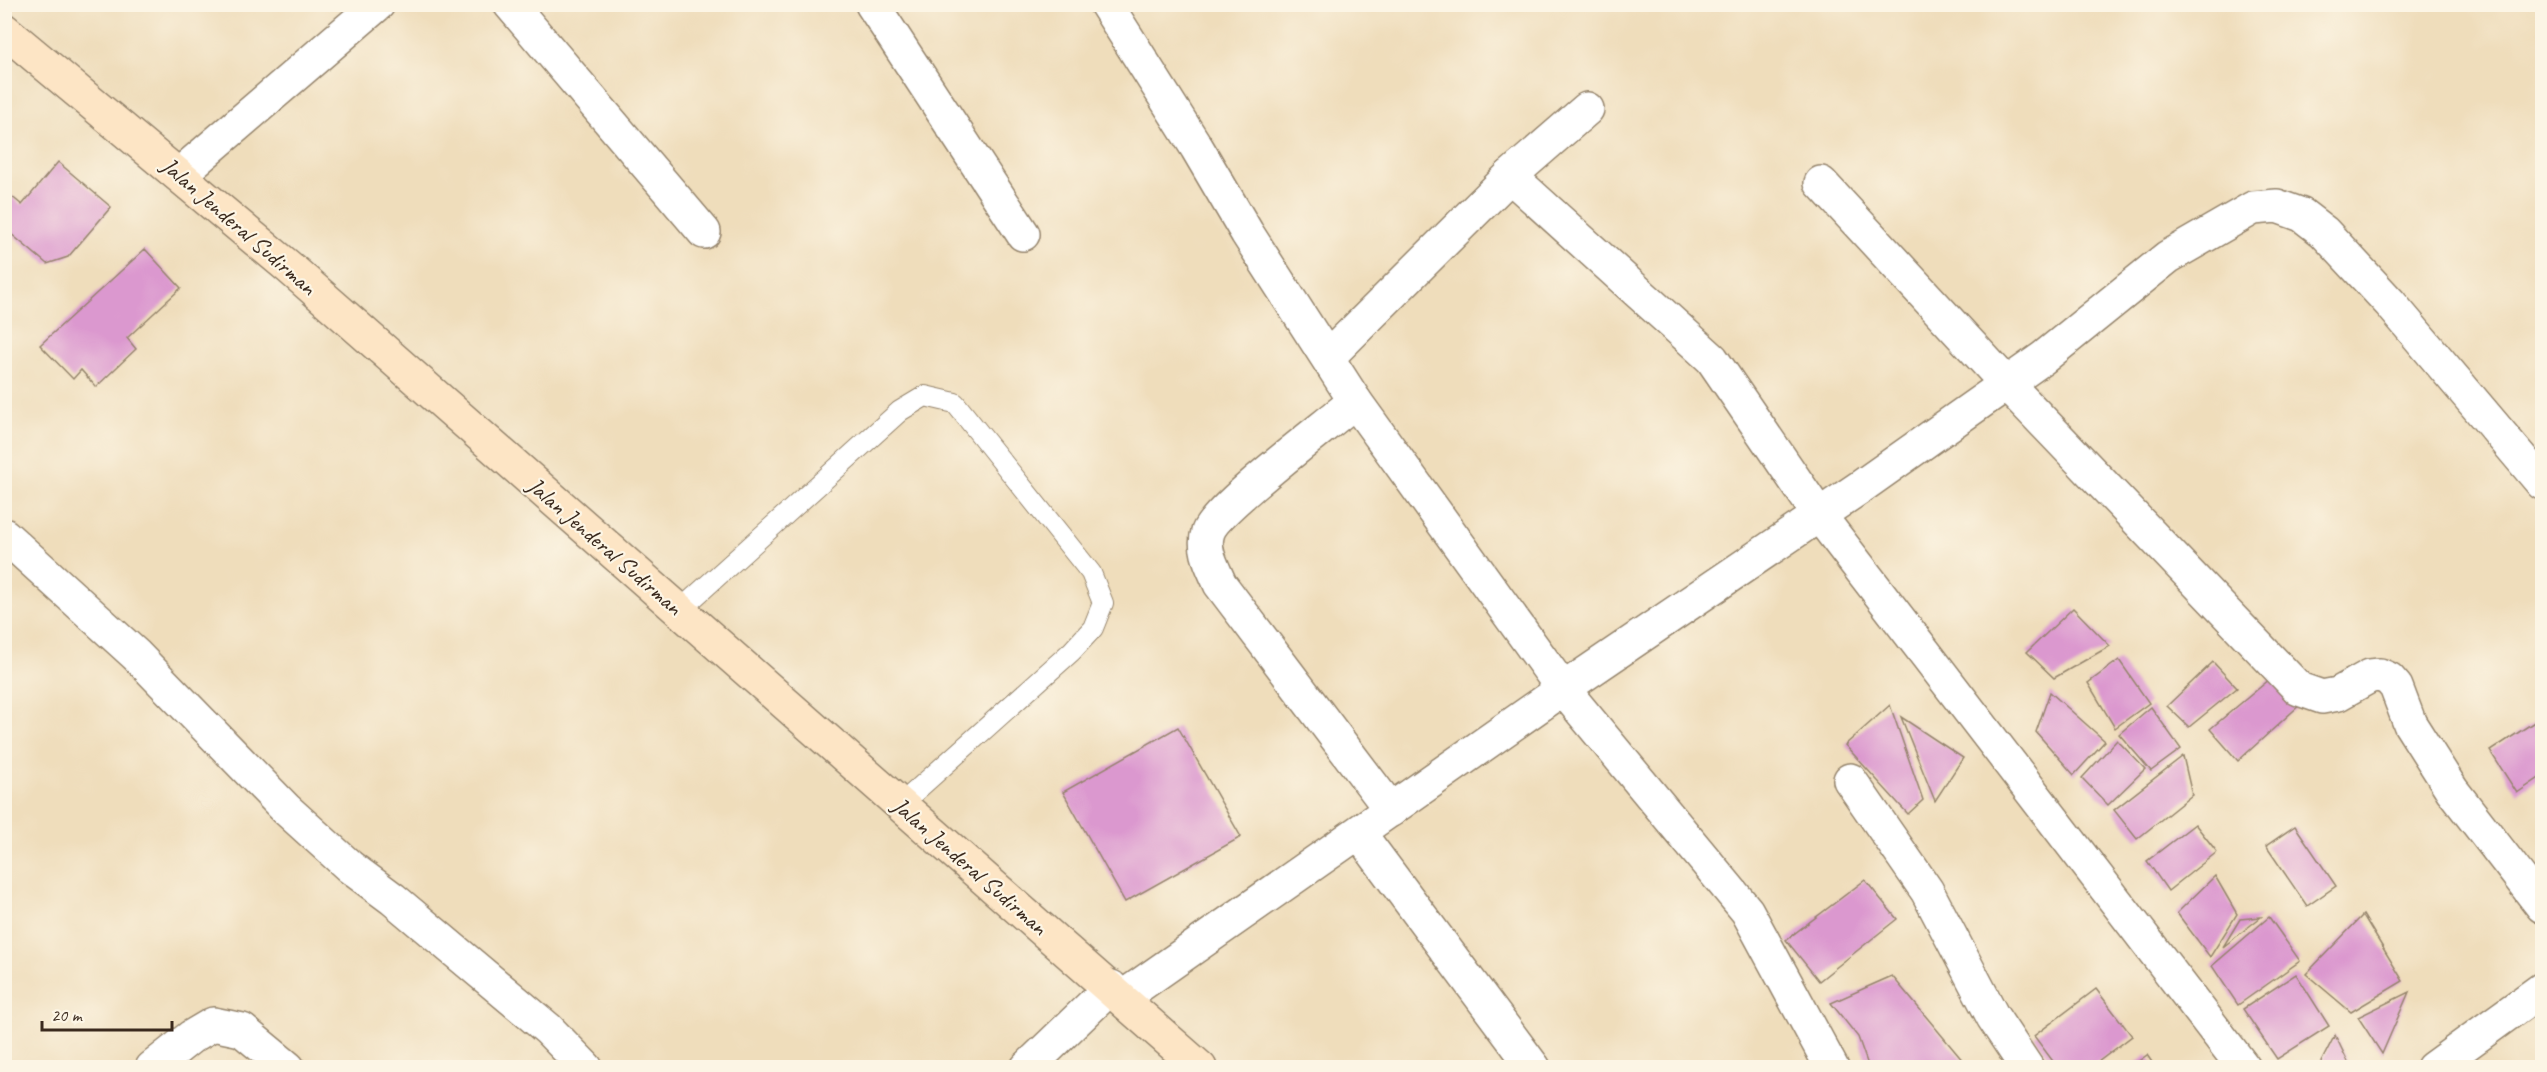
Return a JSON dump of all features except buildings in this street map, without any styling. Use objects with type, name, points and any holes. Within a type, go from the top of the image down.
[{"type":"main road","name":"Jalan Jenderal Sudirman","points":[[4,30],[180,174],[900,805],[1117,992],[1200,1068]]},
{"type":"street","points":[[180,174],[378,4]]},
{"type":"street","points":[[510,4],[704,232]]},
{"type":"street","points":[[872,4],[1023,234]]},
{"type":"street","points":[[1106,4],[1197,148],[1247,233],[1355,401],[1563,689],[1748,911],[1832,1068]]},
{"type":"street","points":[[1328,357],[1510,176],[1587,109]]},
{"type":"street","points":[[1510,176],[1712,359],[1819,515],[2244,1068]]},
{"type":"street","points":[[1821,183],[2006,383],[2299,689],[2322,697],[2338,693],[2370,676],[2379,675],[2389,679],[2396,687],[2410,724],[2452,789],[2542,906]]},
{"type":"street","points":[[1027,1068],[1117,992],[1359,833],[1563,689],[1819,515],[2043,358],[2168,257],[2253,208],[2277,206],[2302,215],[2324,232],[2390,303],[2542,483]]},
{"type":"street","points":[[1355,401],[1226,508],[1208,531],[1207,554],[1220,584],[1391,810]]},
{"type":"street","points":[[4,535],[136,655],[286,809],[350,867],[393,899],[548,1029],[586,1068]]},
{"type":"street","points":[[1850,780],[1927,891],[1993,1017],[2027,1068]]},
{"type":"street","points":[[1359,833],[1534,1068]]},
{"type":"street","points":[[2433,1068],[2542,989]]},
{"type":"street","points":[[152,1068],[191,1037],[213,1024],[242,1030],[288,1068]]},
{"type":"lane","points":[[679,611],[900,411],[925,396],[955,403],[1091,573],[1103,603],[1093,628],[1072,651],[900,805]]}]
